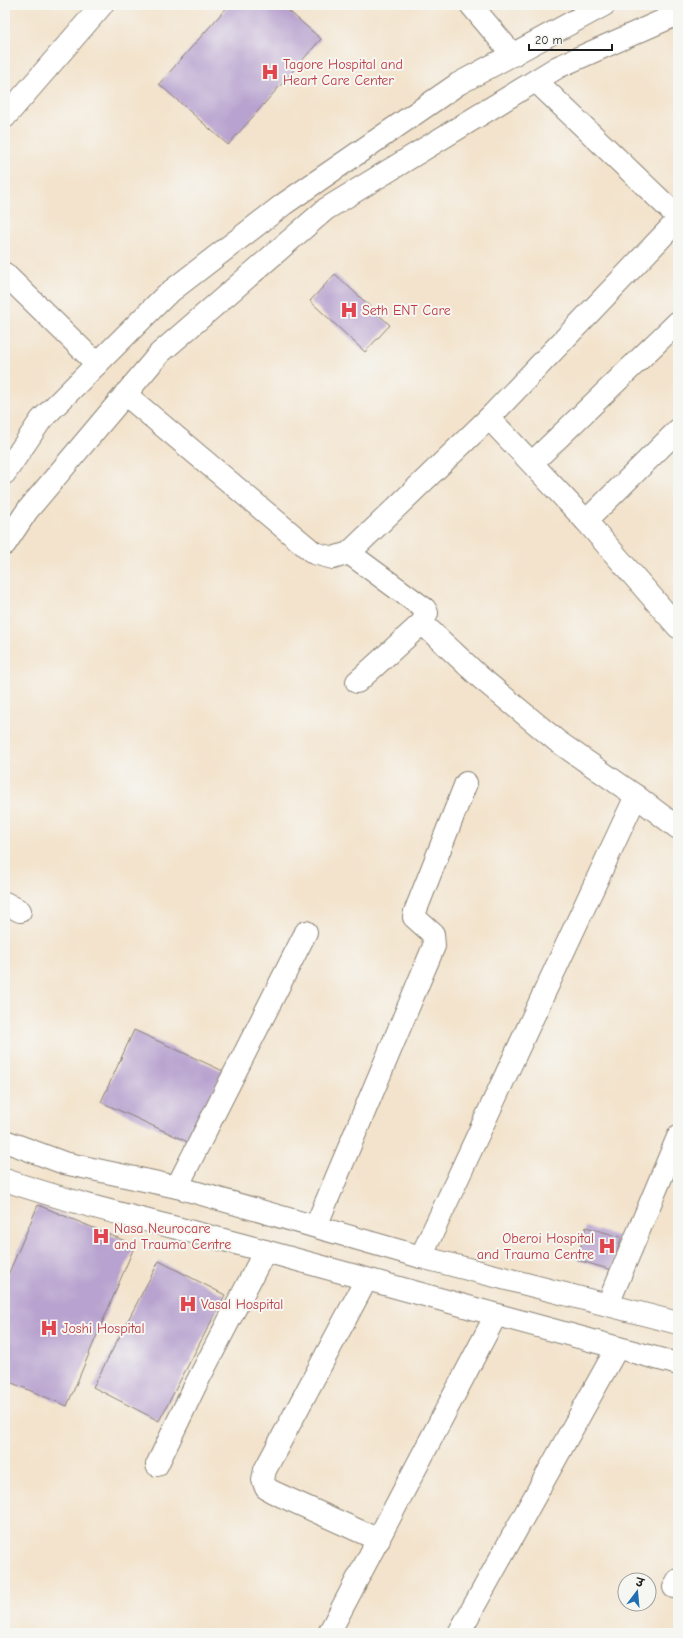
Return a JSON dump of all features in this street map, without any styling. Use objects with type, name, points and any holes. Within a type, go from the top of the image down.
[{"type":"street","points":[[5,117],[102,5]]},
{"type":"street","points":[[471,5],[513,54]]},
{"type":"street","points":[[5,472],[41,420],[166,295],[284,204],[458,84],[604,5]]},
{"type":"street","points":[[5,544],[27,511],[160,353],[326,210],[558,67],[675,20]]},
{"type":"street","points":[[125,394],[314,553],[333,558],[349,552],[489,418],[678,218],[536,81]]},
{"type":"street","points":[[5,274],[98,364]]},
{"type":"street","points":[[532,463],[678,322]]},
{"type":"street","points":[[489,418],[586,521],[678,627]]},
{"type":"street","points":[[586,521],[678,430]]},
{"type":"street","points":[[349,552],[426,609],[427,614],[422,623],[358,682]]},
{"type":"street","points":[[422,623],[481,678],[556,741],[636,796],[678,828]]},
{"type":"street","points":[[316,1226],[434,946],[433,934],[414,917],[466,783]]},
{"type":"street","points":[[421,1258],[636,796]]},
{"type":"street","points":[[177,1187],[306,932]]},
{"type":"street","points":[[608,1304],[678,1137]]},
{"type":"street","points":[[5,1141],[64,1163],[177,1187],[316,1226],[421,1258],[608,1304],[678,1323]]},
{"type":"street","points":[[5,1180],[48,1195],[264,1251],[678,1364]]},
{"type":"street","points":[[157,1465],[195,1386],[264,1251]]},
{"type":"street","points":[[366,1280],[265,1470],[263,1480],[266,1488],[379,1540]]},
{"type":"street","points":[[329,1633],[496,1315]]},
{"type":"street","points":[[459,1633],[618,1348]]},
{"type":"building","points":[[229,5],[282,5],[321,39],[228,145],[159,84]]},
{"type":"building","points":[[335,274],[390,325],[365,352],[310,301]]},
{"type":"building","points":[[134,1030],[223,1071],[190,1143],[101,1102]]},
{"type":"building","points":[[38,1205],[135,1245],[67,1406],[5,1380],[5,1282]]},
{"type":"building","points":[[586,1227],[621,1237],[612,1270],[577,1260]]},
{"type":"building","points":[[159,1261],[225,1295],[159,1421],[93,1387]]},
{"type":"place","name":"Tagore Hospital and Heart Care Center","points":[[270,72]]},
{"type":"place","name":"Seth ENT Care","points":[[349,310]]},
{"type":"place","name":"Nasa Neurocare and Trauma Centre","points":[[101,1236]]},
{"type":"place","name":"Oberoi Hospital and Trauma Centre","points":[[607,1246]]},
{"type":"place","name":"Vasal Hospital","points":[[188,1304]]},
{"type":"place","name":"Joshi Hospital","points":[[49,1328]]}]
